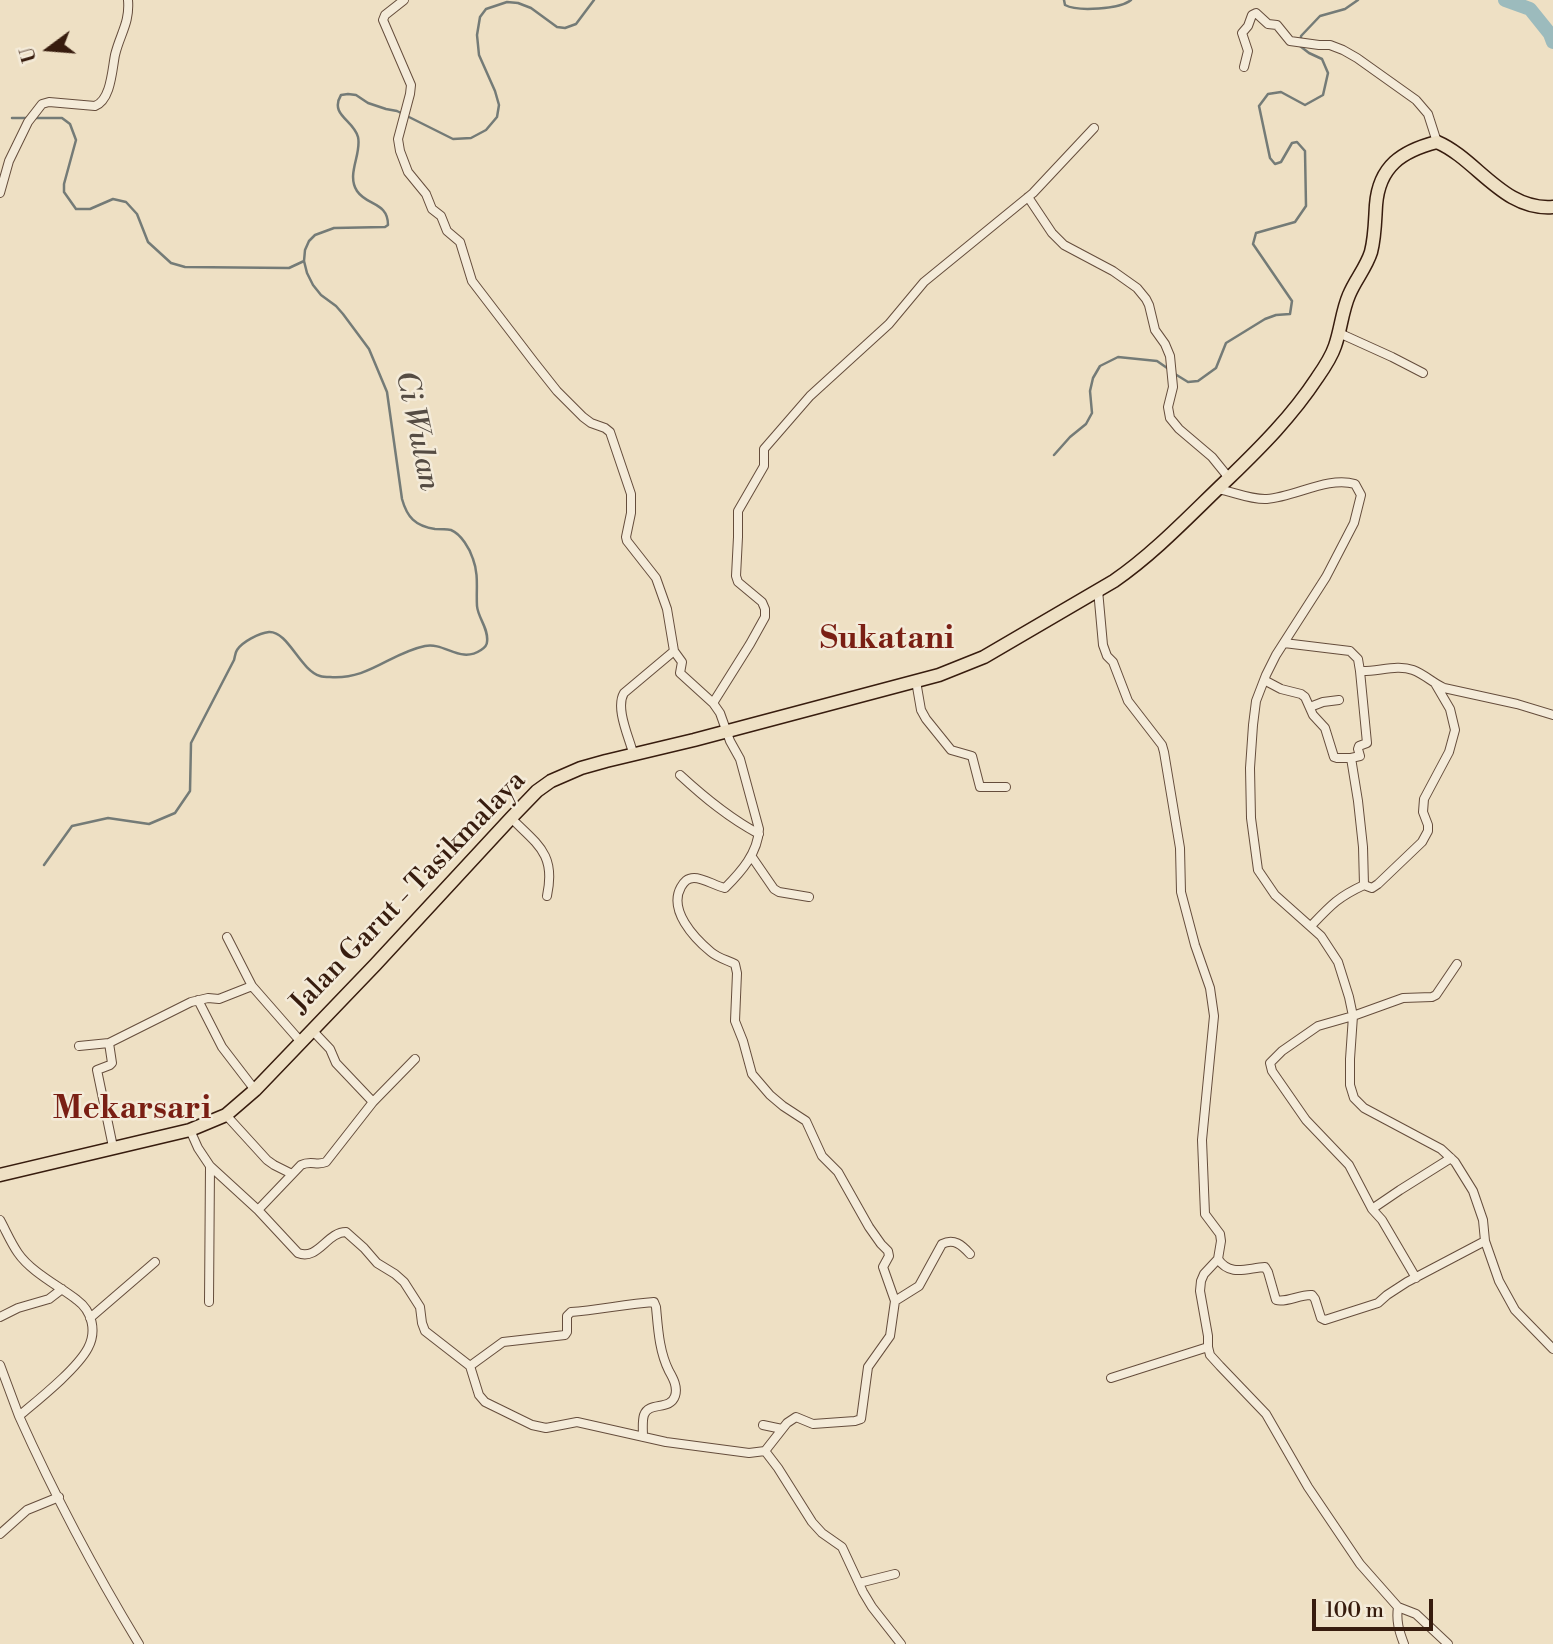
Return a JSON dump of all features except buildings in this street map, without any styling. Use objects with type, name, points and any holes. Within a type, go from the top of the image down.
[{"type":"main road","points":[[1437,142],[1452,148],[1486,179],[1514,198],[1539,207],[1553,207]]},
{"type":"main road","name":"Jalan Garut - Tasikmalaya","points":[[0,1175],[190,1130],[226,1115],[255,1090],[511,818],[551,780],[633,753],[939,675],[984,657],[1127,572],[1266,442],[1309,390],[1328,363],[1348,296],[1370,254],[1375,231],[1377,196],[1385,174],[1394,162],[1408,151],[1437,142]]},
{"type":"street","points":[[0,193],[9,161],[28,122],[42,104],[46,102],[95,106],[101,103],[129,16],[128,0]]},
{"type":"street","points":[[190,1130],[210,1166],[258,1210],[298,1253],[312,1254],[337,1234],[346,1232],[377,1263],[399,1277],[420,1307],[425,1331],[470,1366],[482,1399],[533,1425],[546,1428],[577,1422],[666,1442],[749,1453],[765,1451],[789,1420],[796,1417],[813,1424],[861,1419],[869,1367],[890,1336],[895,1301],[883,1267],[889,1256],[888,1251],[869,1227],[838,1172],[822,1157],[806,1121],[770,1095],[752,1074],[734,1021],[737,973],[735,964],[709,950],[683,922],[678,907],[679,892],[684,882],[693,878],[725,888],[752,857],[759,829],[740,760],[713,702],[682,676],[682,662],[674,651],[667,609],[656,578],[626,540],[631,494],[610,432],[583,418],[557,391],[472,281],[460,242],[447,231],[441,216],[432,209],[428,197],[405,165],[398,145],[411,85],[383,20],[384,16],[404,0]]},
{"type":"street","points":[[1244,67],[1248,51],[1242,33],[1255,13],[1268,24],[1277,25],[1289,40],[1330,45],[1343,50],[1408,93],[1428,114],[1437,142]]},
{"type":"street","points":[[713,702],[765,617],[762,603],[738,582],[736,576],[738,511],[764,466],[764,449],[810,396],[889,324],[924,282],[1028,197],[1094,128]]},
{"type":"street","points":[[1028,197],[1052,233],[1064,245],[1113,271],[1142,292],[1149,305],[1155,330],[1169,351],[1173,377],[1168,407],[1170,418],[1233,474],[1238,493]]},
{"type":"street","points":[[1339,333],[1423,373]]},
{"type":"street","points":[[1218,489],[1266,499],[1339,482],[1355,484],[1361,495],[1354,523],[1326,578],[1284,643],[1256,701],[1250,768],[1251,818],[1258,870],[1275,895],[1321,936],[1338,962],[1353,1016],[1350,1086],[1354,1098],[1364,1108],[1441,1149],[1451,1158],[1473,1191],[1486,1229],[1485,1241],[1494,1271],[1515,1310],[1553,1349]]},
{"type":"street","points":[[1098,590],[1103,645],[1107,656],[1113,662],[1128,701],[1162,745],[1164,752],[1180,848],[1181,892],[1210,988],[1214,1016],[1202,1140],[1205,1214],[1220,1234],[1221,1241],[1218,1259],[1204,1274],[1200,1291],[1210,1355],[1266,1414],[1308,1487],[1360,1564],[1398,1607],[1416,1614],[1448,1644]]},
{"type":"street","points":[[1264,680],[1281,689],[1301,694],[1313,715],[1325,728],[1334,757],[1360,756],[1359,746],[1367,743],[1358,659],[1350,651],[1284,643]]},
{"type":"street","points":[[633,753],[620,699],[674,651]]},
{"type":"street","points":[[1360,671],[1403,668],[1415,670],[1436,685],[1553,715]]},
{"type":"street","points":[[916,681],[923,715],[948,747],[972,756],[980,787],[1006,787]]},
{"type":"street","points":[[1311,926],[1344,894],[1364,885],[1372,888],[1378,884],[1425,838],[1428,825],[1423,812],[1424,799],[1449,752],[1455,730],[1450,709],[1436,685]]},
{"type":"street","points":[[1310,707],[1339,700]]},
{"type":"street","points":[[1351,758],[1359,812],[1364,885]]},
{"type":"street","points":[[680,775],[722,812],[759,834]]},
{"type":"street","points":[[511,818],[547,856],[551,876],[547,896]]},
{"type":"street","points":[[752,857],[774,889],[809,897]]},
{"type":"street","points":[[227,936],[252,986],[301,1042]]},
{"type":"street","points":[[1416,1278],[1382,1220],[1372,1209],[1349,1165],[1300,1113],[1272,1071],[1270,1063],[1282,1051],[1318,1026],[1403,998],[1436,995],[1457,964]]},
{"type":"street","points":[[79,1046],[109,1043],[198,1000],[219,999],[252,986]]},
{"type":"street","points":[[198,1000],[222,1047],[255,1090]]},
{"type":"street","points":[[312,1030],[329,1047],[336,1063],[373,1102]]},
{"type":"street","points":[[109,1043],[111,1064],[97,1070],[113,1147]]},
{"type":"street","points":[[258,1210],[306,1162],[326,1162],[373,1102],[415,1059]]},
{"type":"street","points":[[226,1115],[267,1160],[292,1174]]},
{"type":"street","points":[[1372,1209],[1451,1158]]},
{"type":"street","points":[[209,1301],[210,1166]]},
{"type":"street","points":[[0,1220],[26,1262],[80,1302],[90,1318],[93,1335],[82,1356],[19,1416]]},
{"type":"street","points":[[1218,1259],[1224,1268],[1228,1269],[1265,1267],[1276,1300],[1312,1295],[1322,1320],[1378,1303],[1387,1294],[1485,1241]]},
{"type":"street","points":[[895,1301],[919,1286],[942,1244],[954,1242],[970,1254]]},
{"type":"street","points":[[90,1318],[155,1262]]},
{"type":"street","points":[[0,1317],[18,1308],[49,1299],[62,1289]]},
{"type":"street","points":[[470,1366],[503,1342],[565,1335],[570,1312],[588,1312],[604,1307],[654,1302],[661,1347],[674,1379],[676,1392],[668,1405],[654,1407],[644,1415],[643,1437]]},
{"type":"street","points":[[1111,1378],[1208,1347]]},
{"type":"street","points":[[0,1365],[19,1416],[59,1497],[105,1588],[139,1644]]},
{"type":"street","points":[[764,1425],[782,1429]]},
{"type":"street","points":[[765,1451],[812,1522],[842,1547],[872,1607],[901,1644]]},
{"type":"street","points":[[0,1534],[27,1510],[59,1497]]},
{"type":"street","points":[[859,1583],[895,1574]]},
{"type":"street","points":[[1398,1607],[1398,1629],[1404,1644]]},
{"type":"waterway","name":"Ci Wulan","points":[[44,865],[72,826],[108,818],[149,824],[175,813],[190,791],[191,743],[237,650],[256,636],[276,633],[306,666],[326,677],[356,674],[412,649],[425,646],[466,655],[486,646],[486,633],[477,606],[476,571],[470,551],[455,532],[422,526],[406,511],[387,392],[369,349],[343,314],[313,285],[304,261],[305,250],[315,235],[334,228],[388,225],[385,212],[361,196],[354,184],[358,137],[340,113],[338,102],[341,95],[356,95],[368,103],[397,111],[453,139],[471,138],[486,130],[497,117],[499,105],[479,55],[477,35],[480,17],[486,9],[507,2],[518,3],[531,8],[557,27],[565,28],[576,24],[594,0]]},
{"type":"waterway","name":"Ci Wulan","points":[[1064,0],[1065,5],[1089,9],[1118,6],[1131,0]]},
{"type":"waterway","points":[[1301,39],[1320,16],[1345,9],[1358,0]]},
{"type":"waterway","name":"Ci Wulan","points":[[1505,0],[1530,9],[1550,34],[1553,42]]},
{"type":"waterway","points":[[1175,374],[1188,382],[1198,381],[1216,368],[1226,343],[1265,319],[1290,314],[1292,301],[1253,244],[1256,233],[1295,222],[1306,206],[1305,151],[1297,142],[1292,143],[1281,162],[1275,164],[1270,158],[1259,106],[1268,94],[1281,92],[1305,105],[1323,95],[1328,73],[1322,59],[1300,46]]},
{"type":"waterway","points":[[12,118],[26,118]]},
{"type":"waterway","points":[[33,118],[62,118],[70,124],[76,140],[64,192],[76,209],[90,209],[113,199],[126,202],[137,214],[148,242],[171,263],[185,267],[289,268],[304,261]]},
{"type":"waterway","points":[[1054,455],[1086,424],[1092,413],[1090,391],[1100,366],[1118,357],[1157,361],[1170,370]]},
{"type":"district","name":"Sukatani","points":[[887,640]]},
{"type":"district","name":"Mekarsari","points":[[132,1110]]}]
